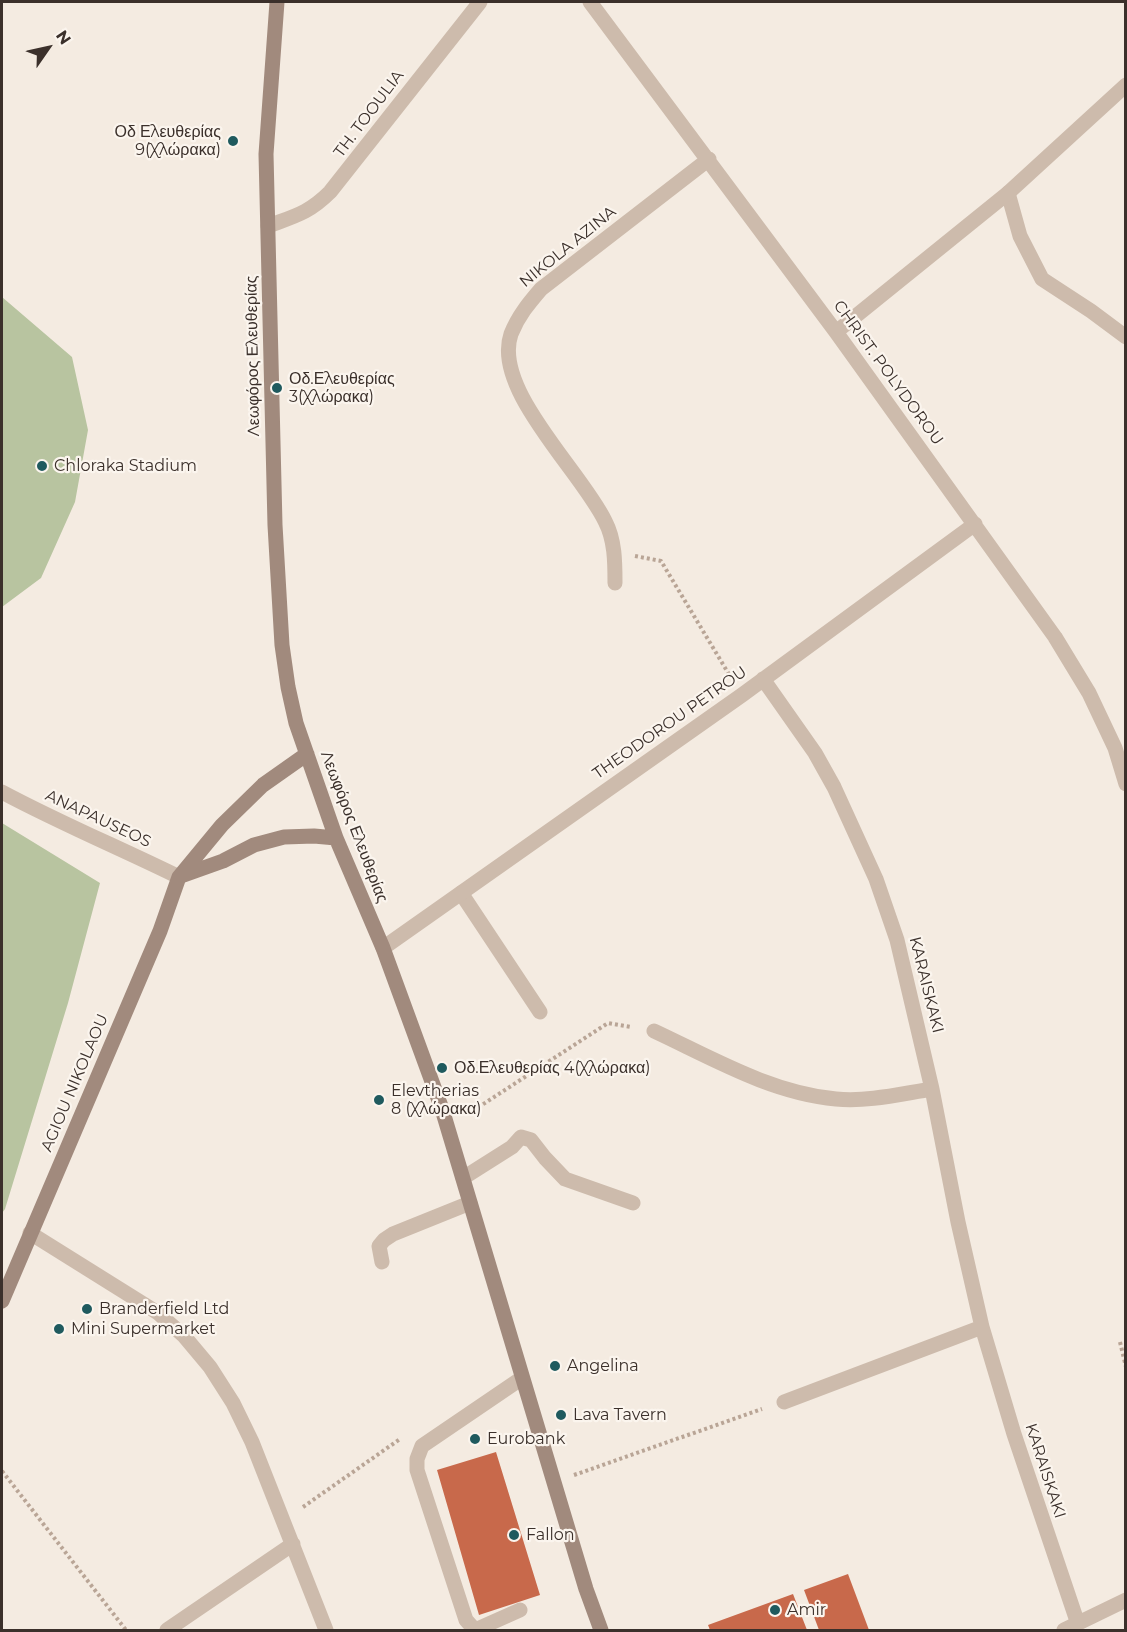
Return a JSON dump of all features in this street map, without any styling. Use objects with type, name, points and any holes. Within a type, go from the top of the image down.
[{"type":"main road","name":"Λεωφόρος Ελευθερίας","points":[[277,2],[266,154],[275,525],[282,645],[294,714],[336,838],[413,1027],[448,1127],[586,1589],[602,1630]]},
{"type":"main road","name":"AGIOU NIKOLAOU","points":[[2,1301],[160,931],[179,878],[244,802],[263,785],[307,754]]},
{"type":"main road","points":[[179,878],[223,861],[254,845],[284,837],[336,838]]},
{"type":"street","name":"TH. TOOULIA","points":[[268,226],[305,213],[330,192],[480,2]]},
{"type":"street","name":"CHRIST. POLYDOROU","points":[[590,2],[836,332],[1055,637],[1089,693],[1115,748],[1125,784]]},
{"type":"street","points":[[836,332],[1008,193],[1125,85]]},
{"type":"street","name":"NIKOLA AZINA","points":[[615,583],[614,551],[606,523],[593,497],[529,409],[515,384],[508,359],[510,336],[523,310],[542,289],[709,159]]},
{"type":"street","points":[[1008,193],[1020,236],[1042,279],[1091,310],[1125,337]]},
{"type":"street","name":"THEODOROU PETROU","points":[[382,948],[741,695],[975,524]]},
{"type":"street","name":"KARAISKAKI","points":[[763,679],[824,770],[853,826],[876,879],[897,940],[932,1089],[958,1222],[982,1327],[1014,1434],[1078,1624]]},
{"type":"street","name":"ANAPAUSEOS","points":[[2,792],[179,878]]},
{"type":"street","points":[[461,893],[540,1012]]},
{"type":"street","points":[[654,1031],[760,1080],[804,1093],[835,1099],[866,1100],[932,1089]]},
{"type":"street","points":[[463,1178],[512,1147],[521,1137],[531,1140],[565,1179],[633,1203]]},
{"type":"street","points":[[382,1262],[379,1246],[384,1240],[393,1234],[470,1203]]},
{"type":"street","points":[[30,1233],[158,1313],[184,1336],[210,1368],[233,1404],[252,1442],[326,1630]]},
{"type":"street","points":[[784,1402],[982,1327]]},
{"type":"street","points":[[520,1610],[475,1630],[470,1627],[417,1470],[417,1459],[422,1446],[522,1378]]},
{"type":"street","points":[[167,1630],[293,1544]]},
{"type":"street","points":[[1064,1630],[1125,1600]]},
{"type":"path","points":[[614,551],[661,561],[741,695]]},
{"type":"path","points":[[448,1127],[608,1023],[654,1031]]},
{"type":"path","points":[[1120,1342],[1125,1367]]},
{"type":"path","points":[[554,1482],[784,1402]]},
{"type":"path","points":[[2,1471],[126,1630]]},
{"type":"green space","name":"Chloraka Stadium","points":[[2,297],[72,357],[88,430],[75,502],[41,578],[2,607]]},
{"type":"green space","points":[[2,823],[100,883],[68,1003],[2,1213]]},
{"type":"building","points":[[496,1452],[540,1595],[479,1615],[437,1470]]},
{"type":"building","points":[[848,1574],[869,1630],[819,1630],[804,1590]]},
{"type":"building","name":"Amir","points":[[793,1594],[807,1630],[710,1630],[708,1625]]},
{"type":"place","name":"Οδ Ελευθερίας 9(Χλώρακα)","points":[[233,141]]},
{"type":"place","name":"Οδ.Ελευθερίας 3(Χλώρακα)","points":[[277,388]]},
{"type":"place","name":"Chloraka Stadium","points":[[42,466]]},
{"type":"place","name":"Οδ.Ελευθερίας 4(Χλώρακα)","points":[[442,1068]]},
{"type":"place","name":"Elevtherias 8 (Χλώρακα)","points":[[379,1100]]},
{"type":"place","name":"Branderfield Ltd","points":[[87,1309]]},
{"type":"place","name":"Mini Supermarket","points":[[59,1329]]},
{"type":"place","name":"Angelina","points":[[555,1366]]},
{"type":"place","name":"Lava Tavern","points":[[561,1415]]},
{"type":"place","name":"Eurobank","points":[[475,1439]]},
{"type":"place","name":"Fallon","points":[[514,1535]]},
{"type":"place","name":"Amir","points":[[775,1610]]}]
